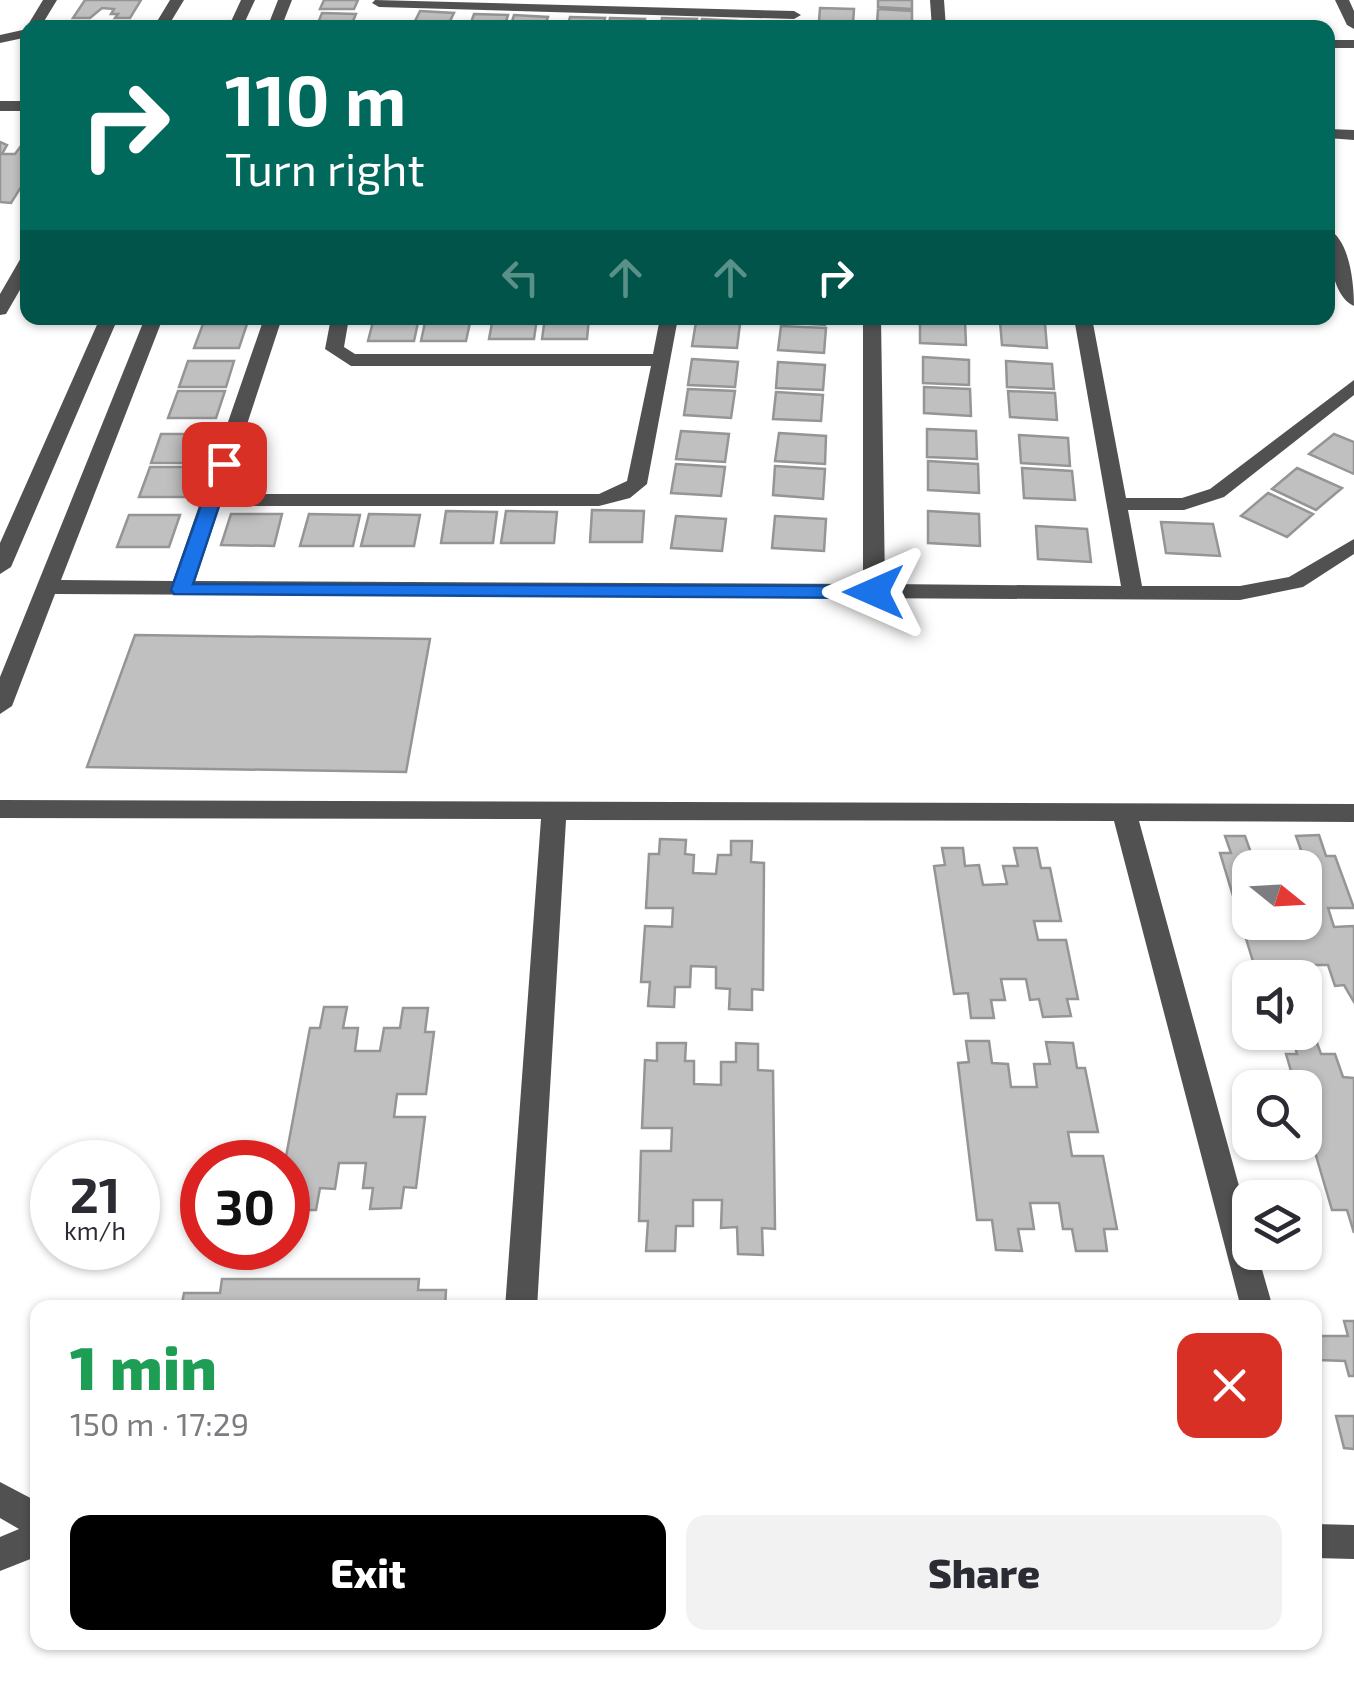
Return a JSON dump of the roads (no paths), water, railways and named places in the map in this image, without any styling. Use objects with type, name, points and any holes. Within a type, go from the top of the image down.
[{"type":"street","points":[[1342,0],[1354,26]]},
{"type":"street","points":[[378,6],[794,14]]},
{"type":"street","points":[[1335,252],[1354,300]]},
{"type":"street","points":[[0,310],[20,274]]},
{"type":"street","points":[[0,567],[106,325]]},
{"type":"street","points":[[0,706],[151,325]]},
{"type":"street","points":[[181,590],[271,325]]},
{"type":"street","points":[[339,325],[334,349],[351,360],[661,360]]},
{"type":"street","points":[[211,500],[599,500],[623,494],[637,484],[668,325]]},
{"type":"street","points":[[872,325],[874,592]]},
{"type":"street","points":[[1084,325],[1133,593]]},
{"type":"street","points":[[1117,504],[1184,504],[1217,493],[1354,386]]},
{"type":"street","points":[[46,587],[1240,593],[1295,582],[1354,545]]},
{"type":"street","points":[[0,809],[1354,813]]},
{"type":"street","points":[[521,1300],[554,812]]},
{"type":"street","points":[[1124,812],[1255,1300]]},
{"type":"street","points":[[0,1499],[30,1516]]},
{"type":"street","points":[[0,1554],[30,1541]]}]
